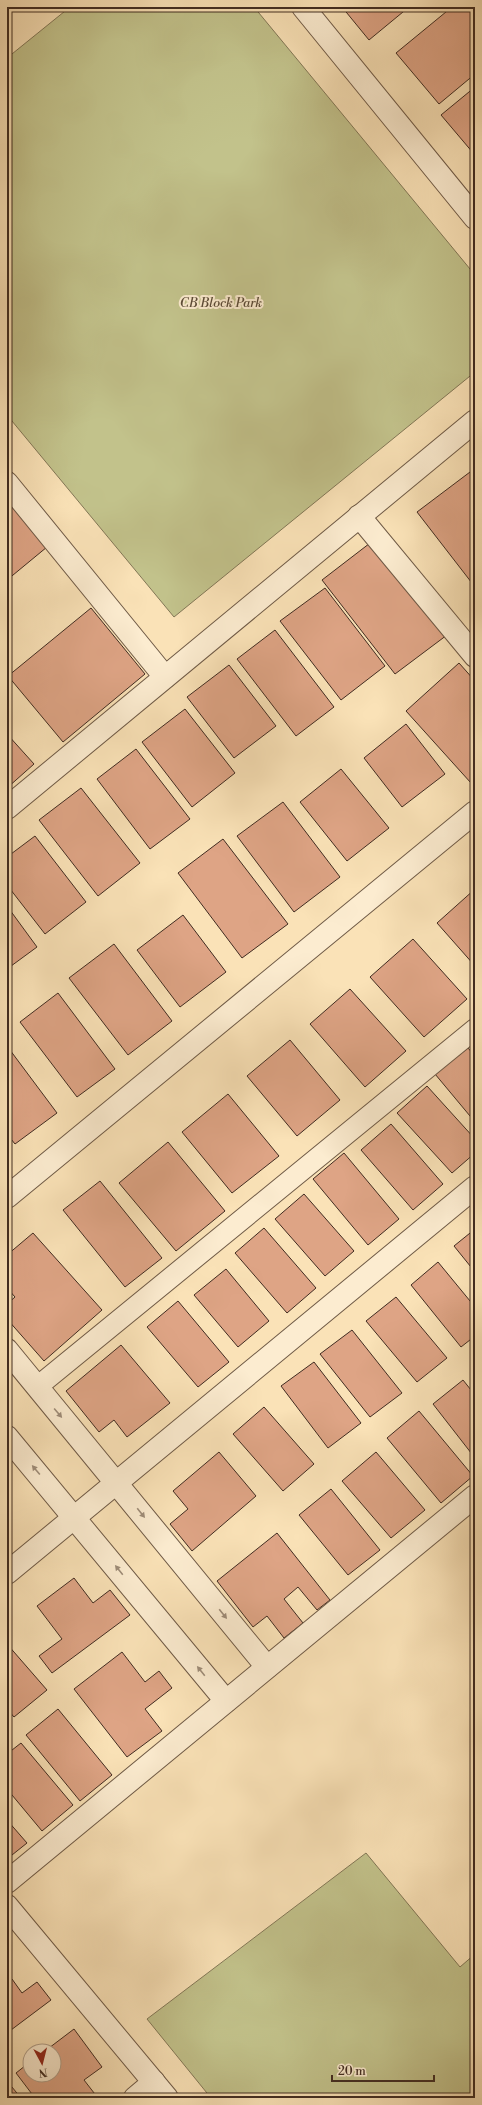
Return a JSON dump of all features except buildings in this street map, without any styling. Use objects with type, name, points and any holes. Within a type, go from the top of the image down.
[{"type":"street","points":[[303,7],[475,218]]},
{"type":"street","points":[[7,808],[475,421]]},
{"type":"street","points":[[7,483],[165,677]]},
{"type":"street","points":[[360,516],[475,656]]},
{"type":"street","points":[[7,1197],[475,812]]},
{"type":"street","points":[[7,1572],[475,1187]]},
{"type":"street","points":[[7,1350],[267,1667]]},
{"type":"street","points":[[7,1437],[75,1517],[226,1701]]},
{"type":"street","points":[[7,1882],[475,1496]]},
{"type":"street","points":[[7,1906],[161,2090],[135,2098]]},
{"type":"lane","points":[[37,1387],[475,1028]]},
{"type":"green space","name":"CB Block Park","points":[[70,7],[254,7],[475,275],[475,372],[174,617],[7,415],[7,58]]},
{"type":"green space","points":[[366,1853],[460,1967],[475,1954],[475,2098],[211,2098],[147,2019]]}]
